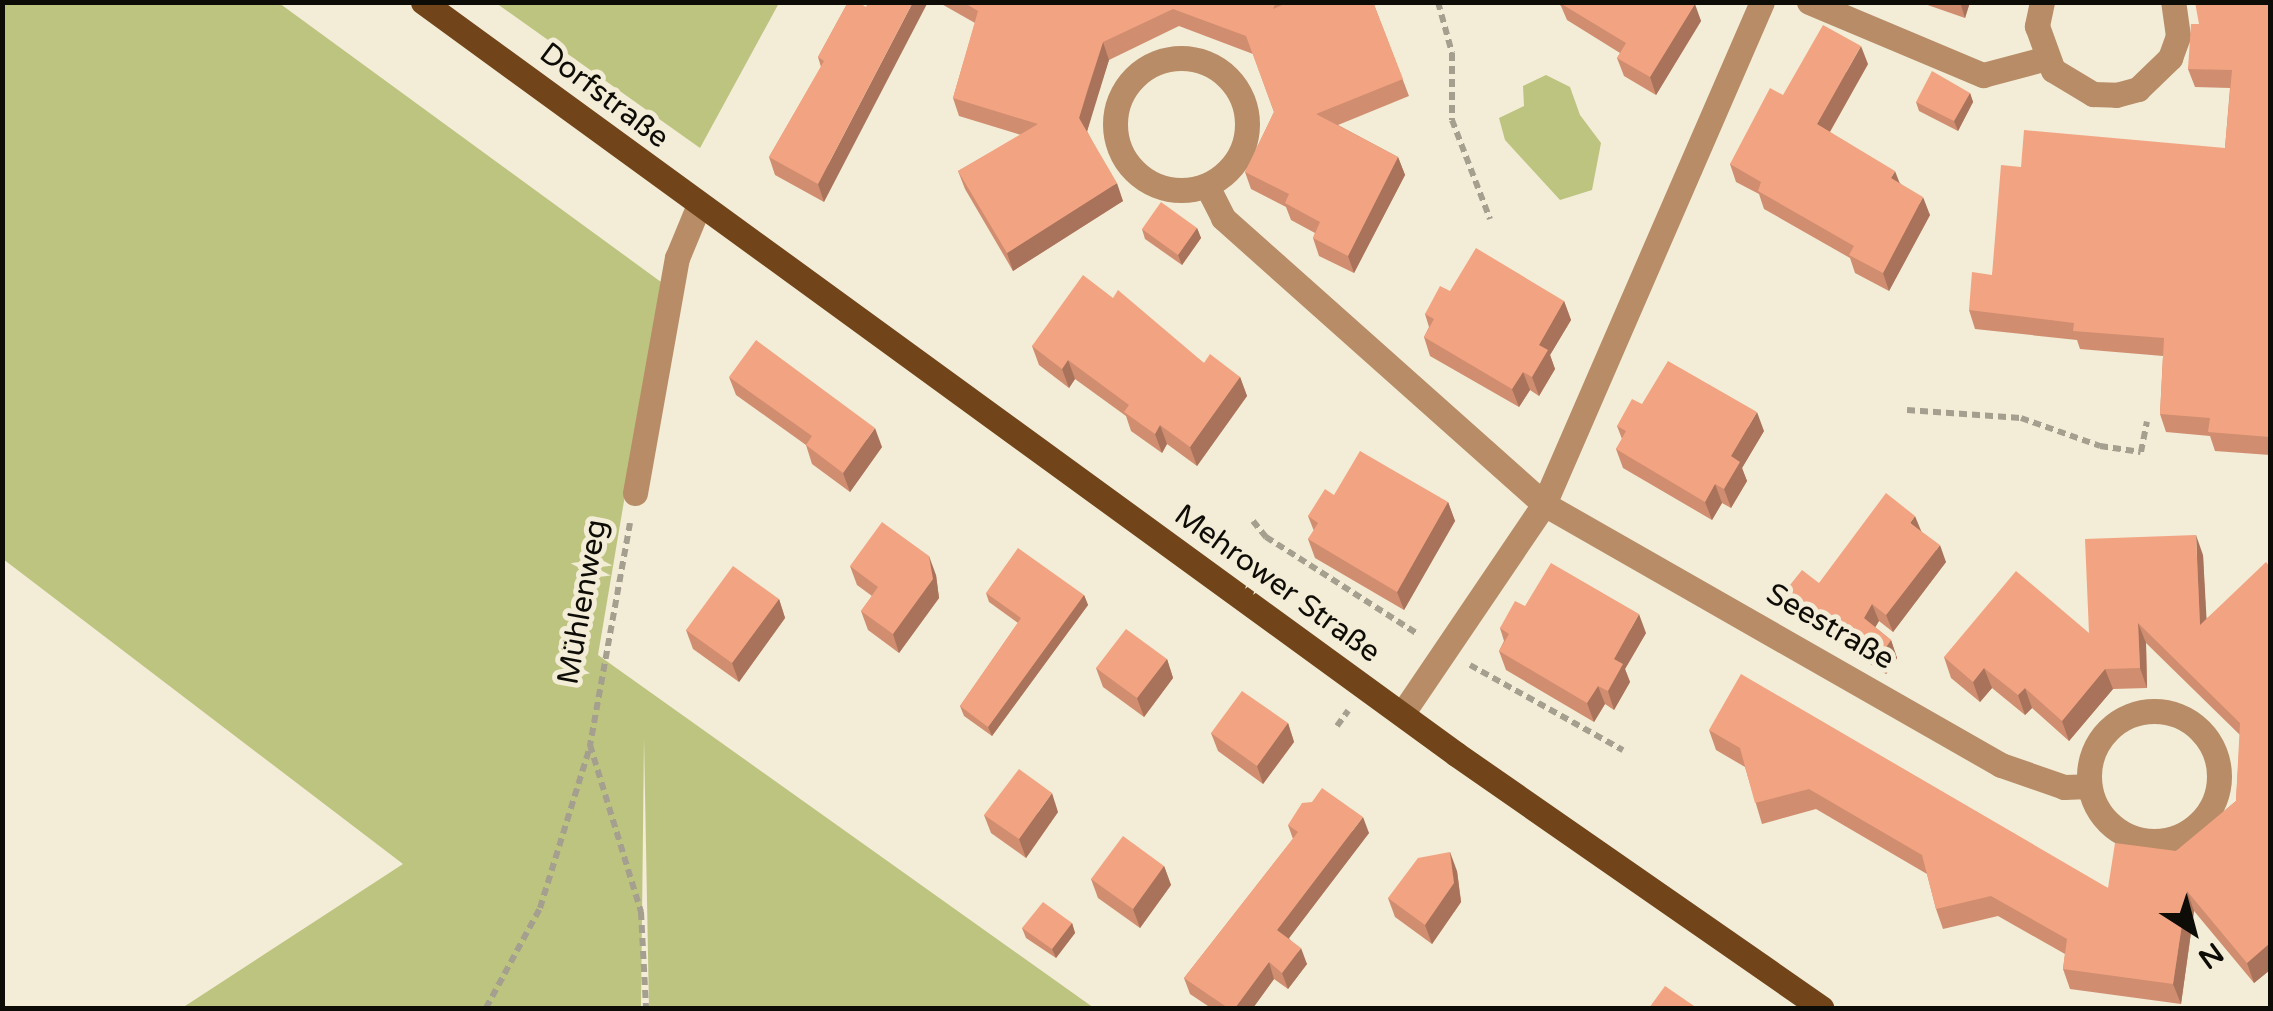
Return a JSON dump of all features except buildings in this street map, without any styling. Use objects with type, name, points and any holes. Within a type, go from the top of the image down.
[{"type":"main road","name":"Dorfstraße","points":[[422,2],[698,207]]},
{"type":"main road","name":"Mehrower Straße","points":[[698,207],[1402,714],[1821,1008]]},
{"type":"street","points":[[1402,714],[1544,504],[1762,2]]},
{"type":"street","points":[[1809,2],[1983,75],[2046,58]]},
{"type":"street","points":[[2042,2],[2038,26],[2046,58],[2071,85],[2093,94],[2138,89],[2170,58],[2178,36],[2173,2]]},
{"type":"street","points":[[1163,60],[1207,63],[1226,74],[1244,103],[1247,136],[1240,157],[1206,186],[1185,191],[1144,180],[1118,147],[1114,126],[1122,95],[1142,70],[1163,60]]},
{"type":"street","name":"Seestraße","points":[[1206,186],[1222,218],[1544,504],[2001,766],[2064,786],[2089,786]]},
{"type":"street","name":"Mühlenweg","points":[[635,492],[677,258],[698,207]]},
{"type":"street","points":[[2150,711],[2190,721],[2216,754],[2217,797],[2190,831],[2170,840],[2149,842],[2110,824],[2089,786],[2097,745],[2128,716],[2150,711]]},
{"type":"path","points":[[1438,2],[1452,53],[1452,120],[1490,219]]},
{"type":"path","points":[[1906,410],[2022,418],[2100,446],[2141,452],[2147,422]]},
{"type":"path","name":"Mühlenweg","points":[[635,492],[590,745],[641,912],[646,1008]]},
{"type":"path","points":[[1253,521],[1266,537],[1445,652],[1623,750]]},
{"type":"path","points":[[486,1008],[540,908],[590,745]]},
{"type":"green space","points":[[2,3],[279,3],[661,282],[598,655],[1094,1008],[649,1008],[644,738],[641,1008],[182,1008],[403,864],[3,559]]},
{"type":"green space","points":[[496,3],[779,3],[700,148]]},
{"type":"green space","points":[[1546,75],[1570,87],[1580,115],[1601,143],[1592,190],[1560,200],[1505,140],[1499,118],[1524,106],[1523,86]]}]
